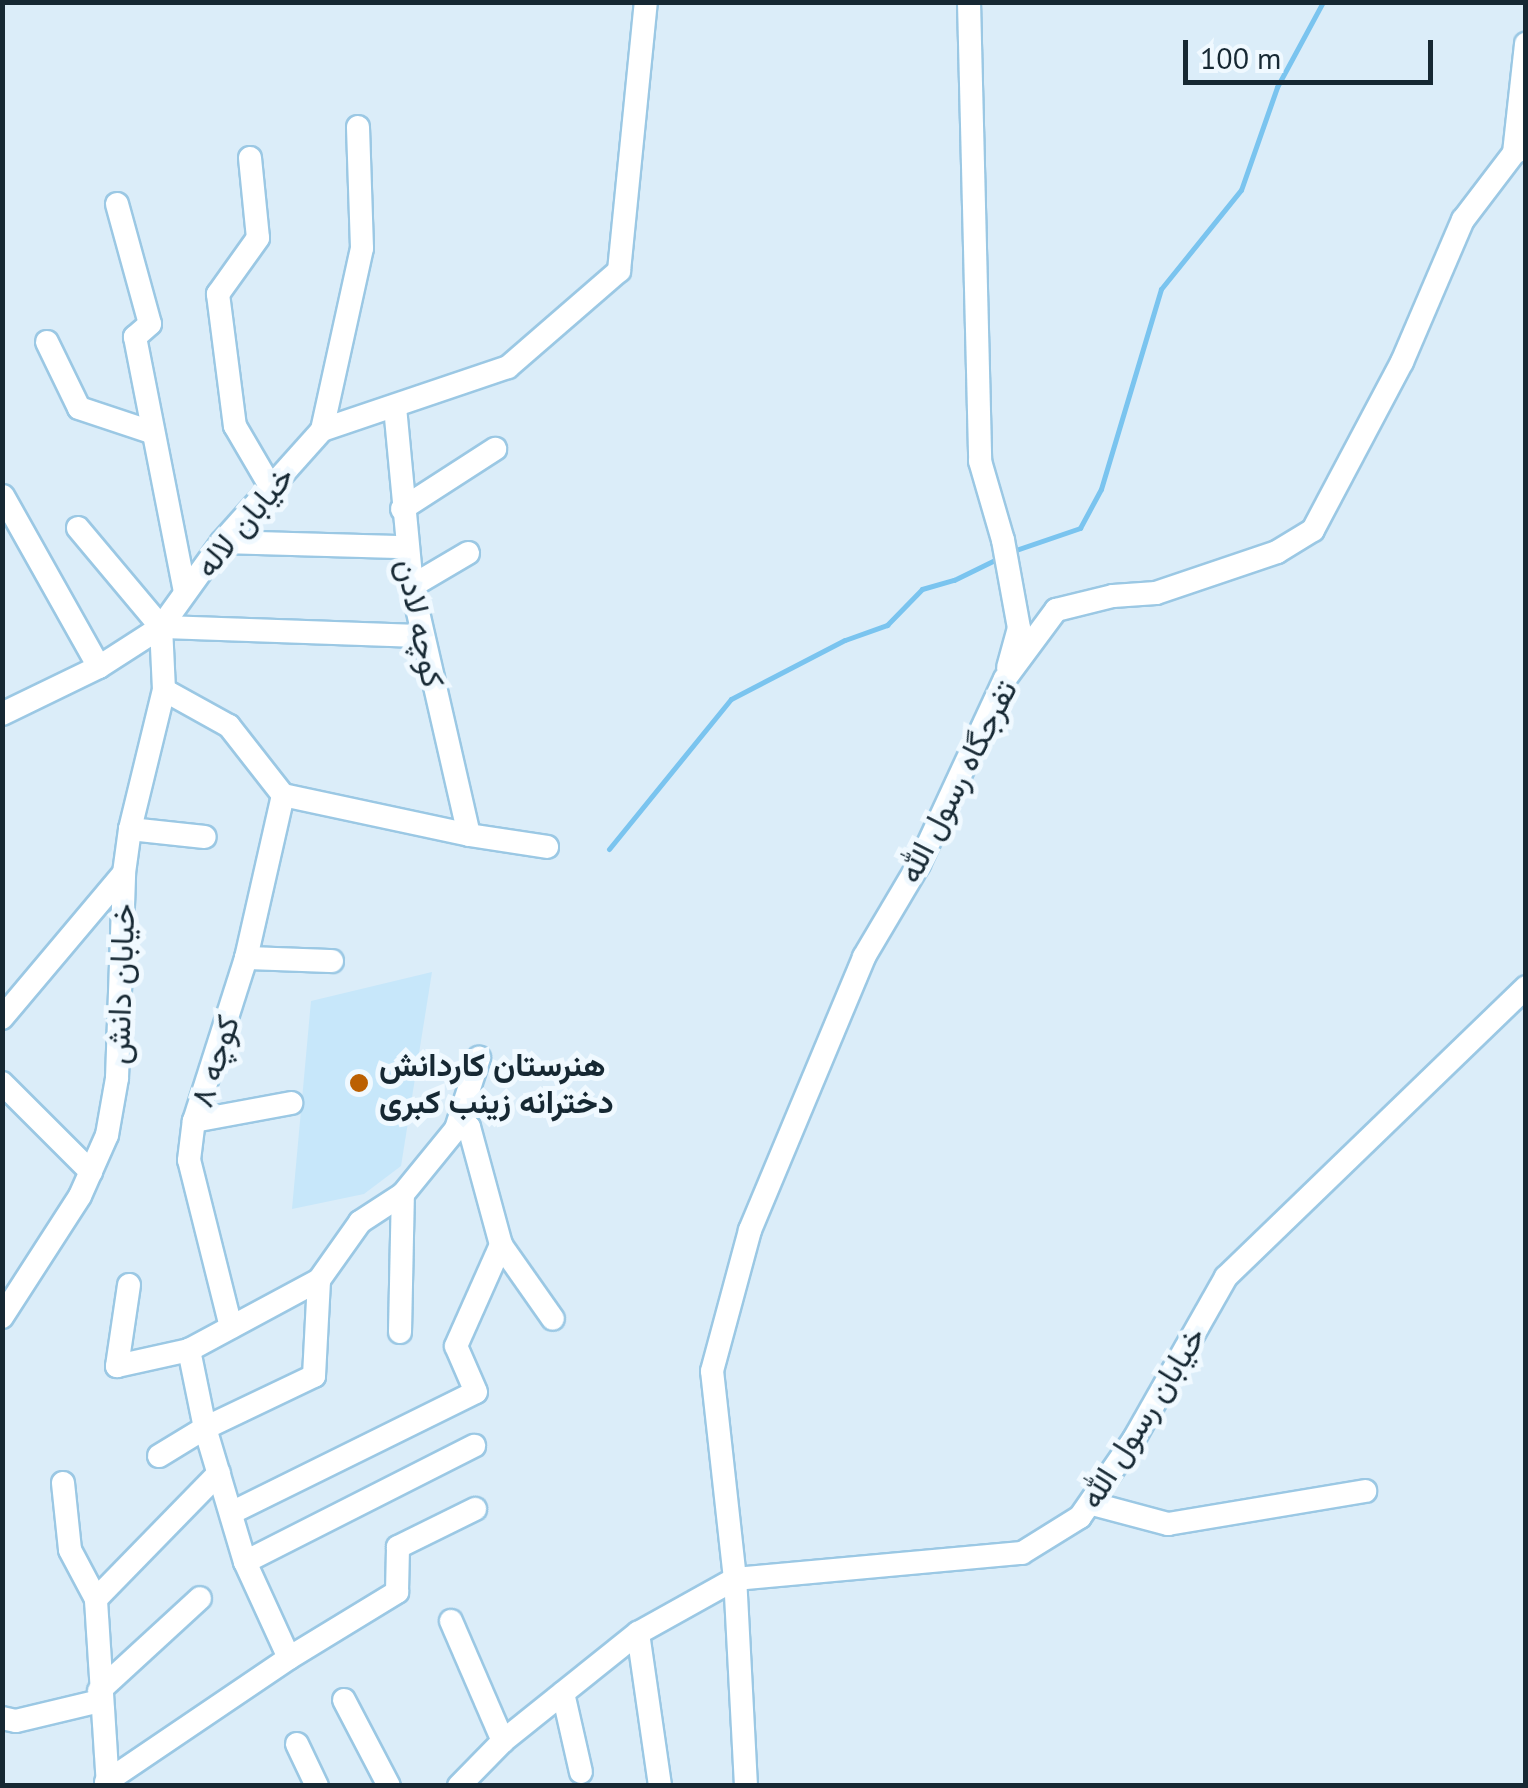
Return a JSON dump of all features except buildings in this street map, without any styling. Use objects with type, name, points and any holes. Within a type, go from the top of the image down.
[{"type":"street","name":"خیابان لاله","points":[[2,714],[99,667],[161,627],[222,542],[322,430],[508,367],[619,271],[646,2]]},
{"type":"street","points":[[969,2],[980,460],[1002,540],[1018,628],[1005,679]]},
{"type":"street","points":[[1520,150],[1526,44]]},
{"type":"street","points":[[322,430],[362,248],[358,127]]},
{"type":"street","name":"تفرجگاه رسول الله","points":[[746,1786],[735,1580],[712,1371],[750,1230],[835,1018],[864,957],[919,864],[1005,679],[1056,610],[1113,596],[1156,593],[1277,552],[1313,530],[1402,362],[1463,220],[1520,150]]},
{"type":"street","points":[[250,158],[258,238],[218,294],[235,426],[270,486]]},
{"type":"street","points":[[117,204],[150,324],[135,337],[186,592]]},
{"type":"street","points":[[47,342],[79,408],[152,432]]},
{"type":"street","name":"کوچه لادن","points":[[395,407],[412,586],[469,835]]},
{"type":"street","points":[[402,508],[495,449]]},
{"type":"street","points":[[3,496],[99,667]]},
{"type":"street","points":[[78,528],[161,627],[422,636]]},
{"type":"street","points":[[222,542],[406,548]]},
{"type":"street","points":[[412,586],[468,553]]},
{"type":"street","name":"خیابان دانش","points":[[2,1317],[90,1172],[107,1135],[117,1078],[124,874],[130,829],[164,690],[161,627]]},
{"type":"street","points":[[164,690],[229,726],[284,795],[469,835],[547,847]]},
{"type":"street","name":"کوچه ۸","points":[[231,1327],[189,1160],[194,1121],[246,958],[284,795]]},
{"type":"street","points":[[130,829],[205,837]]},
{"type":"street","points":[[2,1018],[124,874]]},
{"type":"street","points":[[246,958],[332,961]]},
{"type":"street","name":"خیابان رسول الله","points":[[459,1786],[503,1740],[638,1632],[735,1580],[1022,1553],[1093,1504],[1226,1278],[1526,986]]},
{"type":"street","points":[[128,1285],[117,1366],[190,1350],[319,1280],[360,1222],[403,1194],[456,1129],[479,1058]]},
{"type":"street","points":[[2,1083],[90,1172]]},
{"type":"street","points":[[194,1121],[291,1102]]},
{"type":"street","points":[[456,1129],[469,1127],[501,1244],[553,1319]]},
{"type":"street","points":[[400,1332],[403,1194]]},
{"type":"street","points":[[231,1513],[476,1392],[456,1346],[501,1244]]},
{"type":"street","points":[[159,1456],[205,1428],[314,1376],[319,1280]]},
{"type":"street","points":[[190,1350],[205,1428],[245,1562],[288,1658]]},
{"type":"street","points":[[245,1562],[474,1446]]},
{"type":"street","points":[[96,1600],[219,1473]]},
{"type":"street","points":[[63,1483],[70,1550],[96,1600],[107,1784]]},
{"type":"street","points":[[1093,1504],[1168,1524],[1365,1491]]},
{"type":"street","points":[[107,1784],[288,1658],[397,1592],[398,1547],[474,1510]]},
{"type":"street","points":[[2,1718],[16,1721],[100,1696],[200,1598]]},
{"type":"street","points":[[451,1621],[503,1740]]},
{"type":"street","points":[[638,1632],[660,1786]]},
{"type":"street","points":[[563,1692],[582,1772]]},
{"type":"street","points":[[344,1700],[389,1786]]},
{"type":"street","points":[[297,1744],[317,1786]]},
{"type":"shaded area","name":"هنرستان کاردانش دخترانه زینب کبری","points":[[432,972],[401,1166],[364,1194],[292,1209],[311,1001]]},
{"type":"waterway","points":[[1013,551],[1080,528],[1101,489],[1161,289],[1241,190],[1277,87],[1323,2]]},
{"type":"waterway","points":[[609,849],[731,699],[845,640],[887,625],[922,589],[954,580],[999,558]]},
{"type":"place","name":"هنرستان کاردانش دخترانه زینب کبری","points":[[359,1083]]}]
